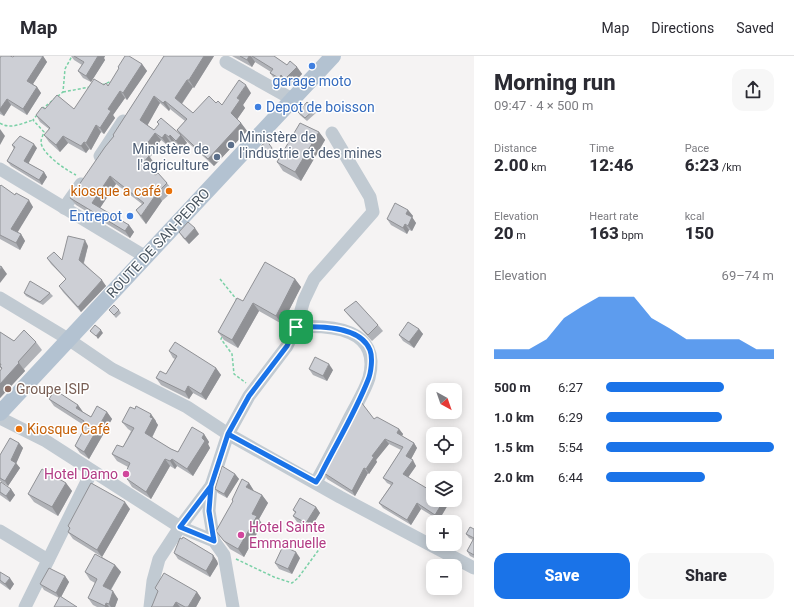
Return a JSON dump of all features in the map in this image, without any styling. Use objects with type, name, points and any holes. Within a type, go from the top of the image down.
[{"type":"main road","name":"ROUTE DE SAN-PEDRO","points":[[0,413],[333,56]]},
{"type":"street","points":[[226,62],[292,99]]},
{"type":"street","points":[[64,208],[90,172],[132,108]]},
{"type":"street","points":[[233,607],[224,555],[214,541],[209,511],[211,486],[228,434],[249,396],[287,346],[296,327],[304,300],[319,272],[373,212],[370,197],[332,133]]},
{"type":"street","points":[[0,169],[146,257]]},
{"type":"street","points":[[0,298],[68,339],[102,363],[187,407],[228,434],[443,553],[474,568]]},
{"type":"street","points":[[296,327],[318,326],[344,331],[363,340],[370,350],[369,379],[316,482]]},
{"type":"street","points":[[0,418],[46,441],[180,527],[214,541]]},
{"type":"street","points":[[25,607],[92,471]]},
{"type":"street","points":[[150,607],[153,581],[159,559],[180,527],[211,486]]},
{"type":"street","points":[[0,531],[48,560]]},
{"type":"path","points":[[62,92],[65,69],[72,56]]},
{"type":"path","points":[[100,85],[116,79]]},
{"type":"path","points":[[0,123],[4,126],[11,127],[34,120],[44,107],[62,92],[94,86]]},
{"type":"path","points":[[34,120],[44,132],[41,144],[50,157],[70,173],[90,172]]},
{"type":"path","points":[[220,279],[231,291],[234,298],[241,303]]},
{"type":"path","points":[[224,334],[221,339],[232,354],[234,374],[248,385],[249,396]]},
{"type":"path","points":[[224,555],[292,583],[298,578],[323,544]]},
{"type":"building","points":[[1,56],[43,56],[27,81],[37,87],[23,109],[7,99],[0,109]]},
{"type":"building","points":[[74,56],[98,56],[86,76],[78,71],[84,62]]},
{"type":"building","points":[[125,56],[129,56],[142,64],[123,93],[120,91],[108,109],[111,111],[100,128],[96,125],[86,143],[84,142],[81,146],[63,136],[56,145],[44,135],[50,128],[36,115],[42,107],[45,109],[57,95],[74,109],[94,79],[104,85],[106,83],[108,86]]},
{"type":"building","points":[[164,56],[204,56],[189,80],[187,80],[175,98],[193,113],[209,96],[216,103],[218,101],[222,105],[239,80],[246,85],[237,98],[240,100],[231,113],[241,123],[208,159],[177,130],[187,119],[165,101],[163,103],[154,96],[140,120],[154,130],[159,124],[157,122],[161,118],[181,135],[176,141],[170,135],[169,137],[165,134],[162,138],[155,133],[146,145],[148,147],[143,151],[149,156],[142,164],[155,175],[158,173],[167,183],[157,193],[141,216],[136,210],[144,203],[110,176],[92,203],[129,225],[125,231],[70,198],[114,136],[113,135]]},
{"type":"building","points":[[240,56],[249,56],[247,60]]},
{"type":"building","points":[[252,56],[274,56],[287,65],[290,61],[297,67],[285,79],[281,75],[279,78],[270,73],[273,69]]},
{"type":"building","points":[[307,102],[315,109],[305,118],[298,112]]},
{"type":"building","points":[[300,123],[319,132],[295,172],[277,162]]},
{"type":"building","points":[[20,136],[34,144],[24,161],[44,172],[39,180],[7,161],[15,147],[12,145]]},
{"type":"building","points":[[267,141],[272,148],[267,152],[261,146]]},
{"type":"building","points":[[1,185],[15,195],[16,193],[29,200],[11,229],[21,234],[16,243],[0,235]]},
{"type":"building","points":[[395,203],[408,210],[406,214],[412,217],[408,226],[405,224],[403,228],[387,219]]},
{"type":"building","points":[[188,222],[195,228],[185,239],[179,232]]},
{"type":"building","points":[[68,236],[85,240],[79,260],[102,280],[78,307],[59,286],[66,279],[47,258],[54,252],[62,260]]},
{"type":"building","points":[[265,262],[295,279],[276,316],[253,303],[232,340],[218,332],[237,298],[243,301]]},
{"type":"building","points":[[30,281],[50,293],[40,302],[24,293]]},
{"type":"building","points":[[356,301],[378,325],[368,335],[344,310]]},
{"type":"building","points":[[114,305],[119,310],[114,315],[109,310]]},
{"type":"building","points":[[408,322],[419,329],[409,342],[399,335]]},
{"type":"building","points":[[95,325],[101,330],[96,336],[90,331]]},
{"type":"building","points":[[24,330],[36,342],[0,384],[0,371],[2,368],[0,366],[0,332],[14,341]]},
{"type":"building","points":[[175,342],[216,368],[201,394],[188,386],[185,392],[156,378],[160,371],[166,374],[177,356],[169,351]]},
{"type":"building","points":[[315,357],[329,364],[323,376],[309,369]]},
{"type":"building","points":[[55,390],[78,405],[76,408],[91,417],[97,406],[107,412],[84,452],[75,446],[85,427],[82,425],[84,421],[49,399]]},
{"type":"building","points":[[361,402],[374,419],[377,417],[399,429],[397,433],[414,443],[406,456],[413,460],[403,474],[426,488],[426,507],[440,507],[435,515],[417,503],[407,520],[379,503],[393,483],[383,478],[403,447],[385,439],[372,456],[374,457],[366,469],[364,468],[352,491],[324,473]]},
{"type":"building","points":[[136,406],[151,414],[150,417],[153,418],[145,433],[171,449],[178,452],[192,427],[204,434],[202,438],[205,441],[187,469],[172,459],[170,461],[165,459],[146,492],[127,479],[129,476],[125,474],[130,463],[112,454],[117,445],[123,447],[134,428],[122,422],[130,407],[135,409]]},
{"type":"building","points":[[10,438],[19,443],[11,460],[16,463],[5,481],[0,478],[0,455]]},
{"type":"building","points":[[222,466],[235,474],[224,494],[215,489]]},
{"type":"building","points":[[42,469],[66,483],[52,507],[28,494]]},
{"type":"building","points":[[242,479],[249,483],[246,487],[262,495],[252,514],[257,516],[238,549],[224,541],[216,531],[233,501],[232,500]]},
{"type":"building","points":[[1,482],[11,489],[6,496],[0,492]]},
{"type":"building","points":[[91,483],[125,502],[97,550],[68,532],[70,528],[68,526]]},
{"type":"building","points":[[300,498],[316,507],[306,523],[293,516],[296,512],[293,510]]},
{"type":"building","points":[[470,527],[474,529],[474,538],[466,534]]},
{"type":"building","points":[[183,537],[213,555],[213,559],[206,571],[174,553],[180,538],[182,539]]},
{"type":"building","points":[[474,538],[474,555],[467,551]]},
{"type":"building","points":[[283,546],[296,552],[288,569],[275,563]]},
{"type":"building","points":[[95,554],[115,565],[103,586],[113,591],[109,604],[106,603],[105,606],[88,598],[97,579],[85,572]]},
{"type":"building","points":[[49,568],[65,576],[56,593],[40,584]]},
{"type":"building","points":[[0,572],[10,578],[5,584],[0,580]]},
{"type":"building","points":[[164,573],[197,592],[188,607],[176,602],[173,607],[151,607],[158,591],[155,588]]},
{"type":"building","points":[[60,596],[77,607],[54,607]]},
{"type":"place","name":"garage moto","points":[[312,66]]},
{"type":"place","name":"Depot de boisson","points":[[258,107]]},
{"type":"place","name":"Ministère de l'industrie et des mines","points":[[231,145]]},
{"type":"place","name":"Ministère de l'agriculture","points":[[217,157]]},
{"type":"place","name":"kiosque a café","points":[[169,191]]},
{"type":"place","name":"Entrepot","points":[[130,216]]},
{"type":"place","name":"Groupe ISIP","points":[[8,389]]},
{"type":"place","name":"Kiosque Café","points":[[19,429]]},
{"type":"place","name":"Hotel Damo","points":[[126,474]]},
{"type":"place","name":"Hotel Sainte Emmanuelle","points":[[241,535]]},
{"type":"route","points":[[296,327],[287,346],[249,396],[228,434],[211,486],[180,527],[214,541],[209,511],[211,486],[228,434],[316,482],[320,476],[369,379],[371,364],[370,350],[363,340],[338,329],[318,326],[296,327]]}]
